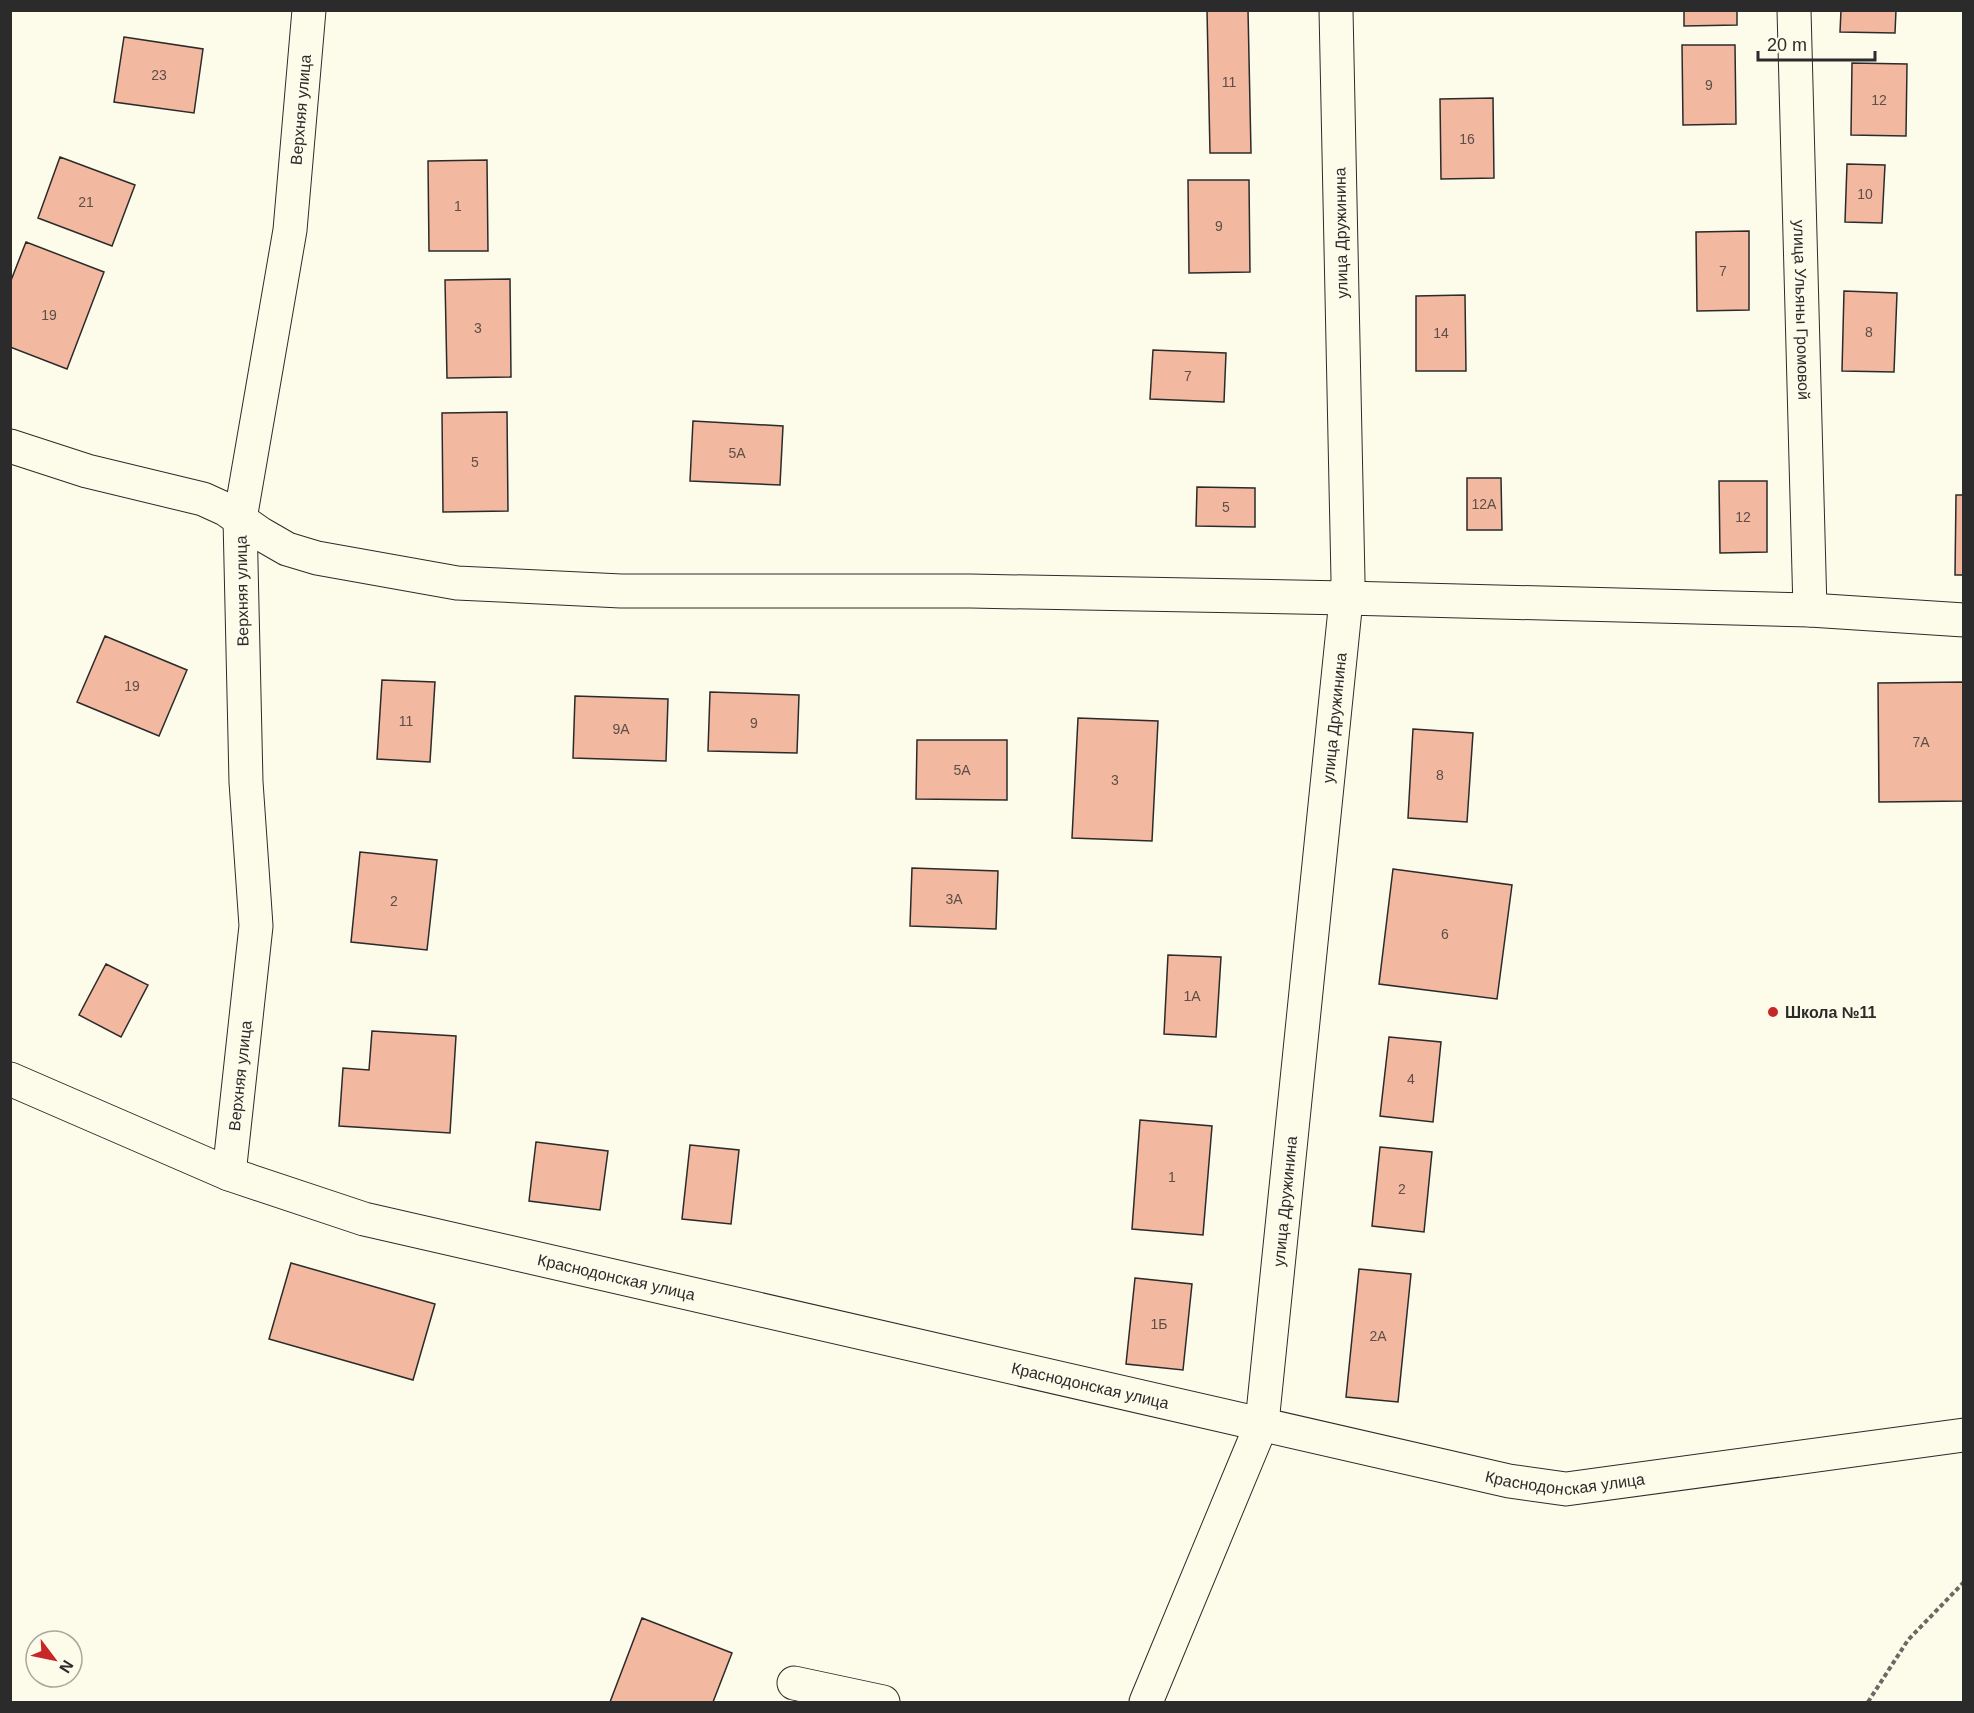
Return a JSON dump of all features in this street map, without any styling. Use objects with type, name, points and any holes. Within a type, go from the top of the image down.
[{"type":"street","name":"Верхняя улица","points":[[229,1174],[256,926],[246,782],[240,519],[290,230],[309,10]]},
{"type":"street","name":"улица Дружинина","points":[[1146,1702],[1262,1423],[1348,568],[1336,10]]},
{"type":"street","name":"улица Ульяны Громовой","points":[[1794,10],[1810,610]]},
{"type":"street","points":[[10,446],[87,471],[203,499],[287,549],[317,558],[457,583],[621,591],[970,591],[1346,598],[1810,610],[1964,620]]},
{"type":"street","name":"Краснодонская улица","points":[[10,1079],[229,1174],[364,1219],[1509,1481],[1566,1489],[1964,1435]]},
{"type":"street","points":[[794,1683],[883,1702]]},
{"type":"path","points":[[1868,1702],[1908,1640],[1964,1582]]},
{"type":"building","points":[[1207,10],[1248,10],[1251,153],[1210,153]]},
{"type":"building","points":[[1684,10],[1737,10],[1737,25],[1684,26]]},
{"type":"building","points":[[1841,10],[1896,10],[1895,33],[1840,32]]},
{"type":"building","points":[[124,37],[203,49],[194,113],[114,102]]},
{"type":"building","points":[[1682,45],[1735,45],[1736,124],[1683,125]]},
{"type":"building","points":[[1852,63],[1907,64],[1906,136],[1851,135]]},
{"type":"building","points":[[1493,98],[1494,178],[1441,179],[1440,99]]},
{"type":"building","points":[[60,157],[135,185],[112,246],[38,218]]},
{"type":"building","points":[[487,160],[488,251],[429,251],[428,161]]},
{"type":"building","points":[[1847,164],[1885,165],[1882,223],[1845,222]]},
{"type":"building","points":[[1188,180],[1249,180],[1250,272],[1189,273]]},
{"type":"building","points":[[1749,231],[1749,310],[1697,311],[1696,232]]},
{"type":"building","points":[[26,242],[104,272],[67,369],[10,347],[10,283]]},
{"type":"building","points":[[510,279],[511,377],[447,378],[445,280]]},
{"type":"building","points":[[1844,291],[1897,293],[1894,372],[1842,371]]},
{"type":"building","points":[[1465,295],[1466,371],[1416,371],[1416,296]]},
{"type":"building","points":[[1153,350],[1226,353],[1224,402],[1150,399]]},
{"type":"building","points":[[507,412],[508,511],[443,512],[442,413]]},
{"type":"building","points":[[693,421],[783,426],[780,485],[690,481]]},
{"type":"building","points":[[1467,478],[1501,478],[1502,530],[1467,530]]},
{"type":"building","points":[[1719,481],[1767,481],[1767,552],[1720,553]]},
{"type":"building","points":[[1197,487],[1255,488],[1255,527],[1196,526]]},
{"type":"building","points":[[1956,495],[1964,495],[1964,575],[1955,575]]},
{"type":"building","points":[[105,636],[187,670],[159,736],[77,702]]},
{"type":"building","points":[[382,680],[435,682],[430,762],[377,759]]},
{"type":"building","points":[[1964,682],[1964,801],[1879,802],[1878,683]]},
{"type":"building","points":[[710,692],[799,695],[797,753],[708,751]]},
{"type":"building","points":[[575,696],[668,699],[666,761],[573,758]]},
{"type":"building","points":[[1078,718],[1158,721],[1152,841],[1072,838]]},
{"type":"building","points":[[1413,729],[1473,733],[1467,822],[1408,818]]},
{"type":"building","points":[[917,740],[1007,740],[1007,800],[916,799]]},
{"type":"building","points":[[360,852],[437,860],[427,950],[351,942]]},
{"type":"building","points":[[912,868],[998,871],[996,929],[910,926]]},
{"type":"building","points":[[1393,869],[1512,885],[1497,999],[1379,984]]},
{"type":"building","points":[[1168,955],[1221,957],[1216,1037],[1164,1034]]},
{"type":"building","points":[[106,964],[148,985],[121,1037],[79,1015]]},
{"type":"building","points":[[372,1031],[456,1036],[450,1133],[339,1126],[343,1068],[369,1070]]},
{"type":"building","points":[[1389,1037],[1441,1042],[1433,1122],[1380,1116]]},
{"type":"building","points":[[1140,1120],[1212,1126],[1203,1235],[1132,1229]]},
{"type":"building","points":[[536,1142],[608,1151],[600,1210],[529,1201]]},
{"type":"building","points":[[690,1145],[739,1150],[731,1224],[682,1219]]},
{"type":"building","points":[[1380,1147],[1432,1152],[1424,1232],[1372,1226]]},
{"type":"building","points":[[291,1263],[435,1304],[413,1380],[269,1339]]},
{"type":"building","points":[[1359,1269],[1411,1274],[1398,1402],[1346,1397]]},
{"type":"building","points":[[1135,1278],[1192,1284],[1183,1370],[1126,1364]]},
{"type":"building","points":[[642,1618],[732,1653],[713,1702],[610,1702]]},
{"type":"place","name":"Школа №11","points":[[1773,1012]]}]
